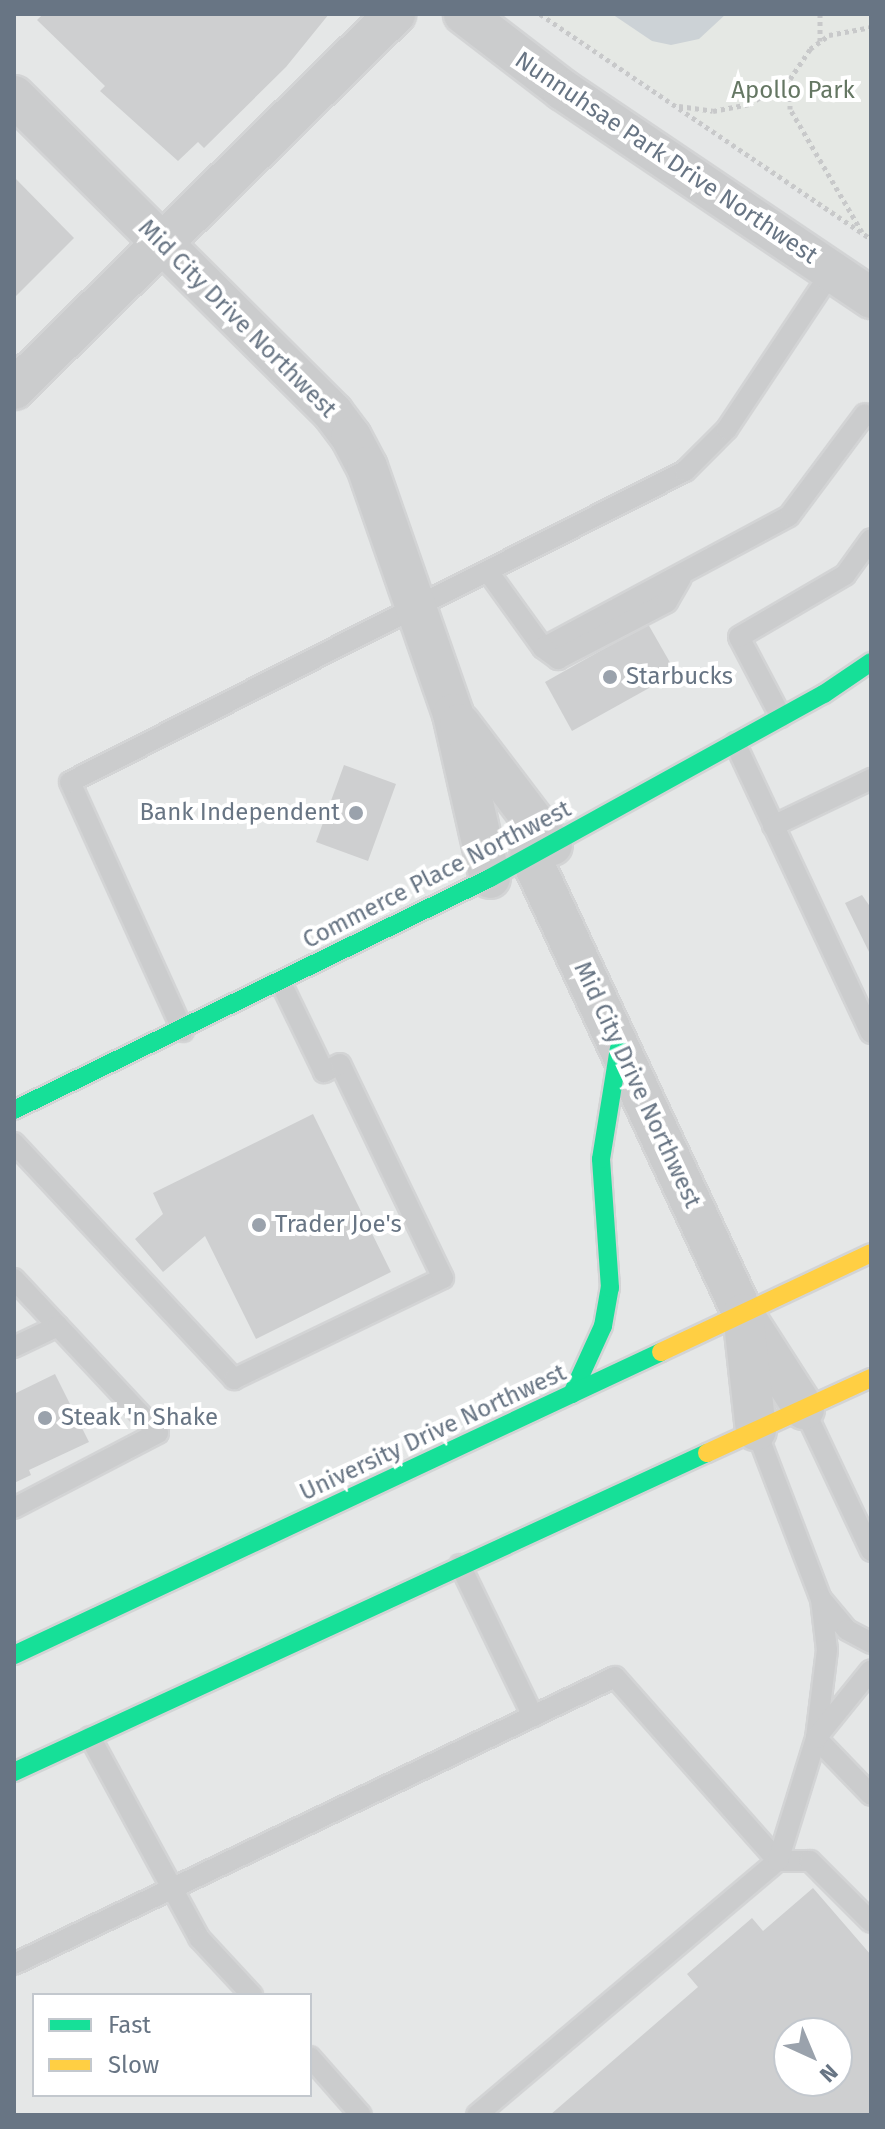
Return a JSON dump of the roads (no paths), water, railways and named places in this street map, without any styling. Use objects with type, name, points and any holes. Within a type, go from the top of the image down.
[{"type":"main road","name":"Commerce Place Northwest","points":[[14,1110],[183,1031],[490,878],[781,717],[871,662]]},
{"type":"main road","points":[[572,1394],[603,1326],[610,1288],[601,1159],[619,1048]]},
{"type":"main road","name":"University Drive Northwest","points":[[14,1655],[871,1253]]},
{"type":"main road","points":[[14,1772],[459,1564],[871,1378]]},
{"type":"street","points":[[14,389],[395,14]]},
{"type":"street","name":"Nunnuhsae Park Drive Northwest","points":[[464,14],[563,90],[871,298]]},
{"type":"street","name":"Mid City Drive Northwest","points":[[14,96],[333,413],[351,437],[453,714],[490,878]]},
{"type":"street","name":"Mid City Drive Northwest","points":[[453,714],[541,850],[619,1048],[743,1314]]},
{"type":"street","points":[[743,1314],[804,1409]]},
{"type":"street","points":[[743,1314],[756,1430]]},
{"type":"lane","points":[[183,1031],[70,782],[417,611],[685,471],[708,451],[832,271]]},
{"type":"lane","points":[[489,573],[543,648],[681,578],[789,516],[869,412]]},
{"type":"lane","points":[[781,717],[739,637],[845,575],[871,539]]},
{"type":"lane","points":[[735,743],[871,1033]]},
{"type":"lane","points":[[773,826],[871,779]]},
{"type":"lane","points":[[14,1143],[234,1379],[443,1278],[340,1064],[324,1072],[281,983]]},
{"type":"lane","points":[[14,1279],[158,1433],[14,1508]]},
{"type":"lane","points":[[14,1347],[58,1326]]},
{"type":"lane","points":[[804,1409],[871,1551]]},
{"type":"lane","points":[[477,2115],[778,1861],[816,1738],[827,1650],[821,1599],[756,1430]]},
{"type":"lane","points":[[459,1564],[533,1716]]},
{"type":"lane","points":[[821,1599],[847,1630],[871,1643]]},
{"type":"lane","points":[[816,1738],[871,1670]]},
{"type":"lane","points":[[14,1964],[167,1887],[615,1677],[778,1861],[810,1861],[871,1922]]},
{"type":"lane","points":[[90,1737],[167,1887],[199,1938],[250,1993]]},
{"type":"lane","points":[[816,1738],[871,1795]]},
{"type":"lane","points":[[312,2059],[361,2115]]},
{"type":"place","name":"Starbucks","points":[[610,677]]},
{"type":"place","name":"Bank Independent","points":[[356,813]]},
{"type":"place","name":"Trader Joe's","points":[[259,1225]]},
{"type":"place","name":"Steak 'n Shake","points":[[45,1418]]},
{"type":"park label","name":"Apollo Park","points":[[793,91]]}]
